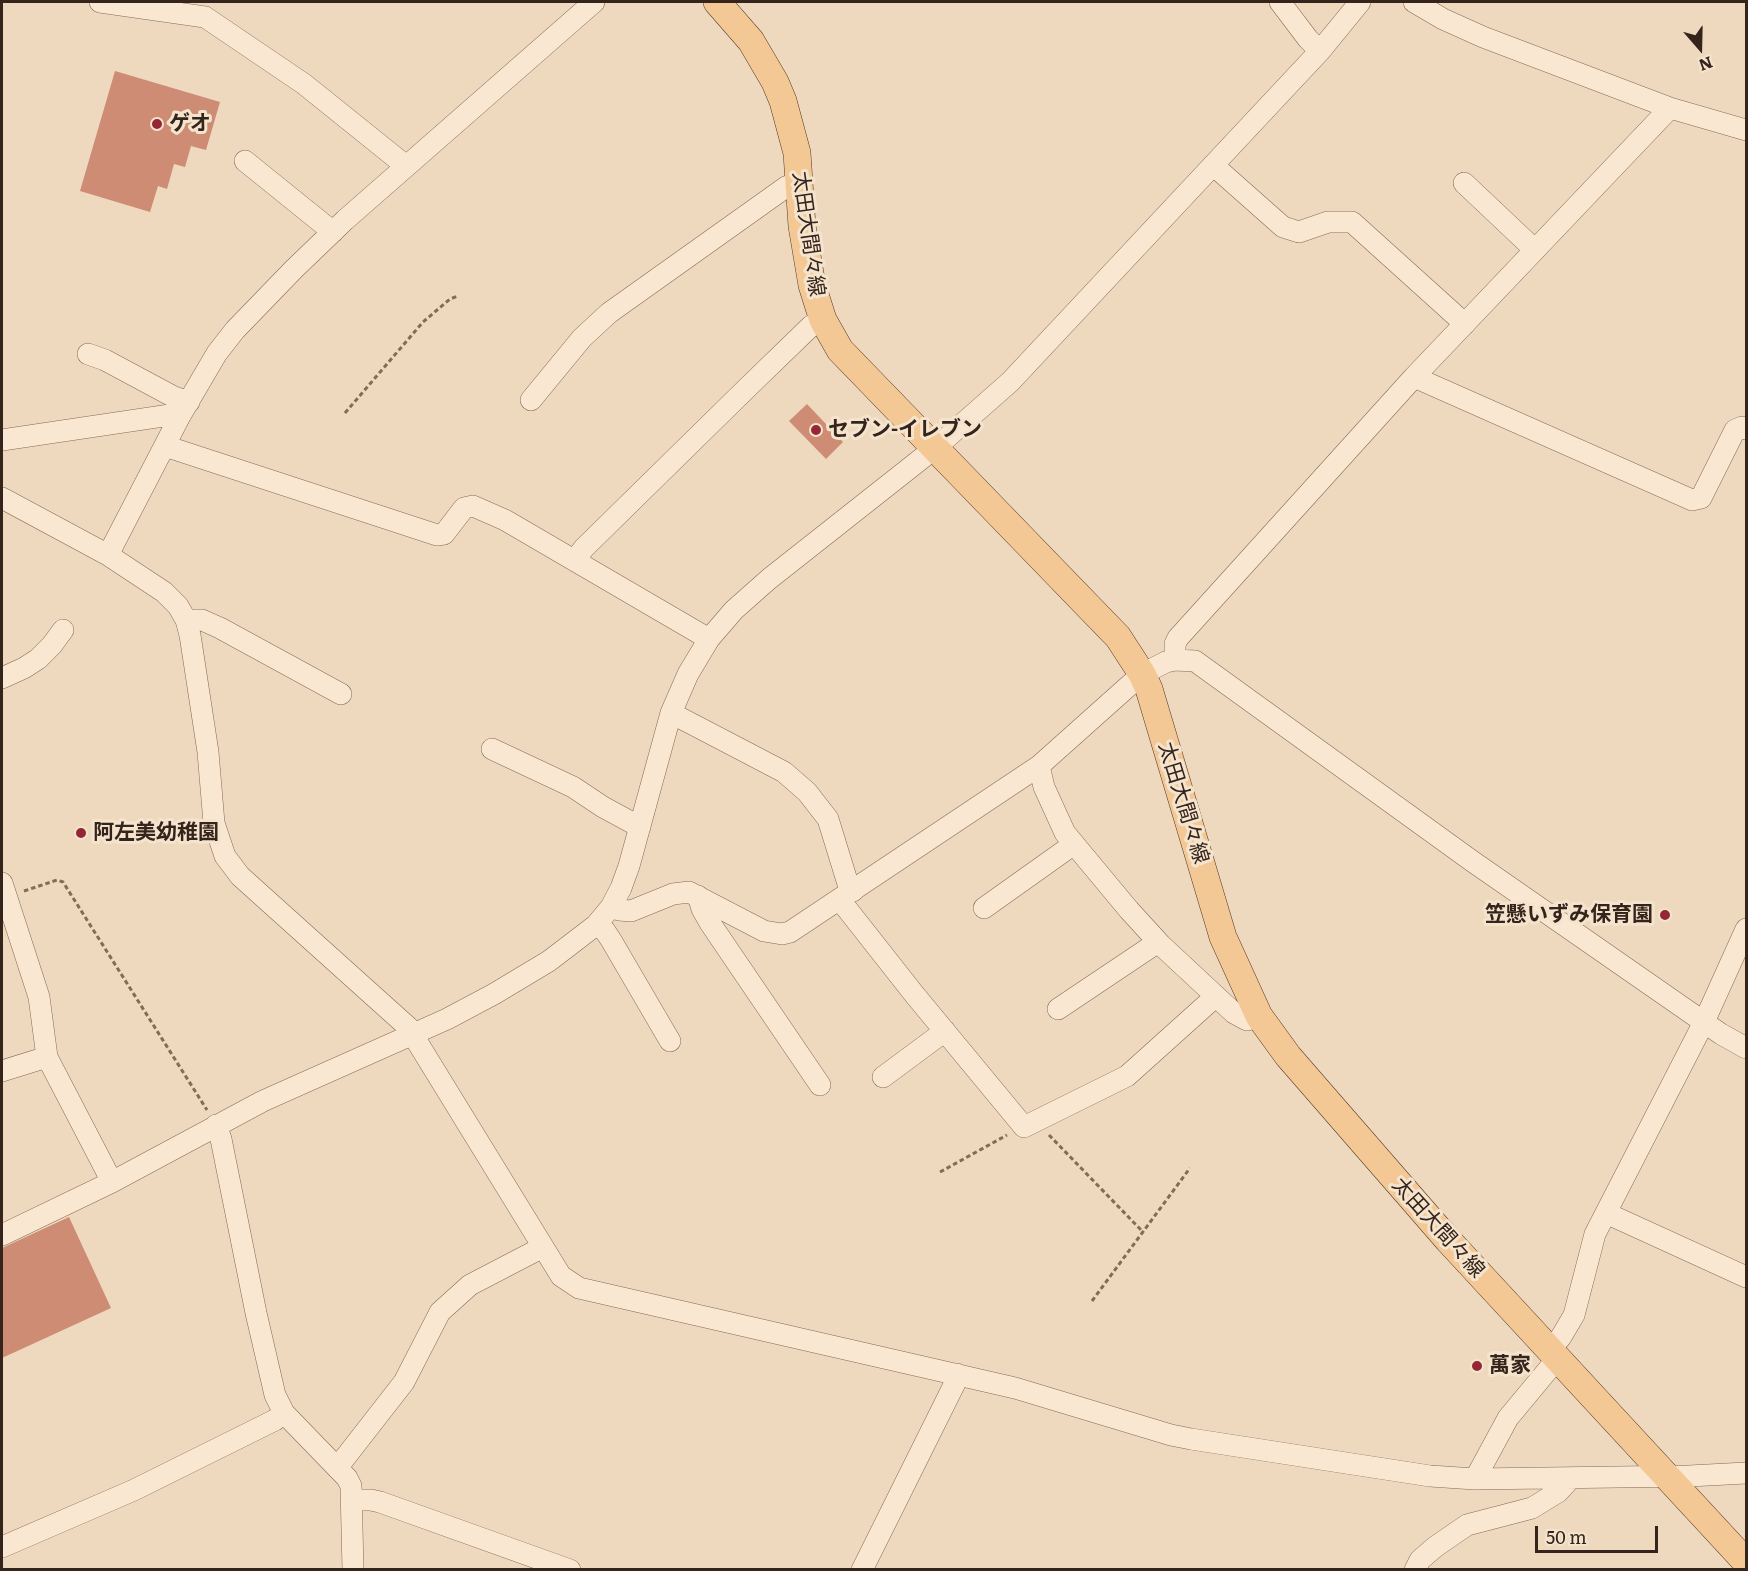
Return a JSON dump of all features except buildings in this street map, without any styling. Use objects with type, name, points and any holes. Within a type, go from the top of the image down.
[{"type":"main road","name":"太田大間々線","points":[[717,2],[751,41],[776,82],[791,125],[797,153],[808,270],[823,320],[840,350],[1118,637],[1142,674],[1149,689],[1223,936],[1259,1016],[1303,1074],[1448,1240],[1746,1562]]},
{"type":"street","points":[[100,2],[193,14],[205,18],[304,84],[406,166]]},
{"type":"street","points":[[108,555],[184,409],[217,353],[235,330],[333,232],[594,2]]},
{"type":"street","points":[[1280,2],[1320,51]]},
{"type":"street","points":[[2,1235],[112,1182],[212,1119],[263,1101],[413,1034],[494,994],[549,961],[596,925],[621,888],[671,713],[688,674],[709,639],[734,610],[769,579],[935,448],[1010,382],[1320,51],[1360,2]]},
{"type":"street","points":[[1414,2],[1443,19],[1483,37],[1670,108],[1746,130]]},
{"type":"street","points":[[1175,660],[1175,644],[1178,638],[1414,377],[1670,108]]},
{"type":"street","points":[[244,161],[333,232]]},
{"type":"street","points":[[1213,165],[1283,227],[1299,232],[1328,222],[1352,222],[1465,324]]},
{"type":"street","points":[[531,400],[582,338],[609,313],[786,187],[798,182]]},
{"type":"street","points":[[1464,183],[1535,250]]},
{"type":"street","points":[[575,560],[811,326],[823,320]]},
{"type":"street","points":[[88,354],[105,360],[174,397],[184,409]]},
{"type":"street","points":[[1414,377],[1692,500],[1701,498],[1735,430],[1742,427],[1746,429]]},
{"type":"street","points":[[2,440],[170,415],[184,409]]},
{"type":"street","points":[[165,446],[437,535],[444,534],[464,508],[474,507],[505,519],[709,639]]},
{"type":"street","points":[[2,498],[108,555],[172,599],[186,620],[208,753],[214,823],[225,856],[247,882],[387,1006],[413,1034],[561,1276],[579,1288],[1015,1388],[1181,1437],[1430,1476],[1475,1479],[1746,1473]]},
{"type":"street","points":[[186,620],[202,620],[220,628],[341,694]]},
{"type":"street","points":[[2,678],[38,659],[63,630]]},
{"type":"street","points":[[611,906],[619,910],[631,911],[680,892],[689,892],[764,931],[782,934],[799,927],[1039,766],[1142,674],[1156,666],[1175,660],[1195,661],[1472,861],[1704,1022],[1746,1048]]},
{"type":"street","points":[[671,713],[784,772],[807,792],[828,819],[845,876],[846,896],[945,1031],[1029,1124],[1127,1076],[1216,996]]},
{"type":"street","points":[[492,749],[573,787],[640,827]]},
{"type":"street","points":[[1039,766],[1044,787],[1065,832],[1158,942],[1242,1018],[1247,1020],[1259,1016]]},
{"type":"street","points":[[984,908],[1074,844]]},
{"type":"street","points":[[10,888],[39,997],[47,1057],[112,1182]]},
{"type":"street","points":[[698,896],[710,923],[820,1085]]},
{"type":"street","points":[[596,925],[611,940],[670,1041]]},
{"type":"street","points":[[1475,1479],[1508,1418],[1553,1355],[1574,1315],[1594,1234],[1704,1022],[1746,929]]},
{"type":"street","points":[[1058,1009],[1158,942]]},
{"type":"street","points":[[883,1077],[945,1031]]},
{"type":"street","points":[[2,1071],[47,1057]]},
{"type":"street","points":[[212,1119],[221,1139],[275,1395],[284,1413],[337,1468],[351,1486],[353,1569]]},
{"type":"street","points":[[1606,1213],[1746,1277]]},
{"type":"street","points":[[337,1468],[404,1382],[440,1312],[470,1285],[543,1247]]},
{"type":"street","points":[[862,1569],[955,1383],[957,1374]]},
{"type":"street","points":[[2,1547],[134,1490],[275,1420],[284,1413]]},
{"type":"street","points":[[1415,1569],[1420,1560],[1435,1547],[1460,1530],[1482,1520],[1532,1508],[1558,1492],[1571,1478]]},
{"type":"street","points":[[352,1500],[380,1502],[570,1569]]},
{"type":"path","points":[[345,413],[423,322],[450,299],[458,297]]},
{"type":"path","points":[[10,888],[57,880],[63,882],[212,1119]]},
{"type":"path","points":[[940,1172],[1029,1124],[1050,1136],[1142,1231]]},
{"type":"path","points":[[1092,1301],[1190,1168]]},
{"type":"place","name":"ゲオ","points":[[157,124]]},
{"type":"place","name":"セブン-イレブン","points":[[816,430]]},
{"type":"place","name":"阿左美幼稚園","points":[[81,833]]},
{"type":"place","name":"笠懸いずみ保育園","points":[[1665,915]]},
{"type":"place","name":"萬家","points":[[1477,1366]]}]
